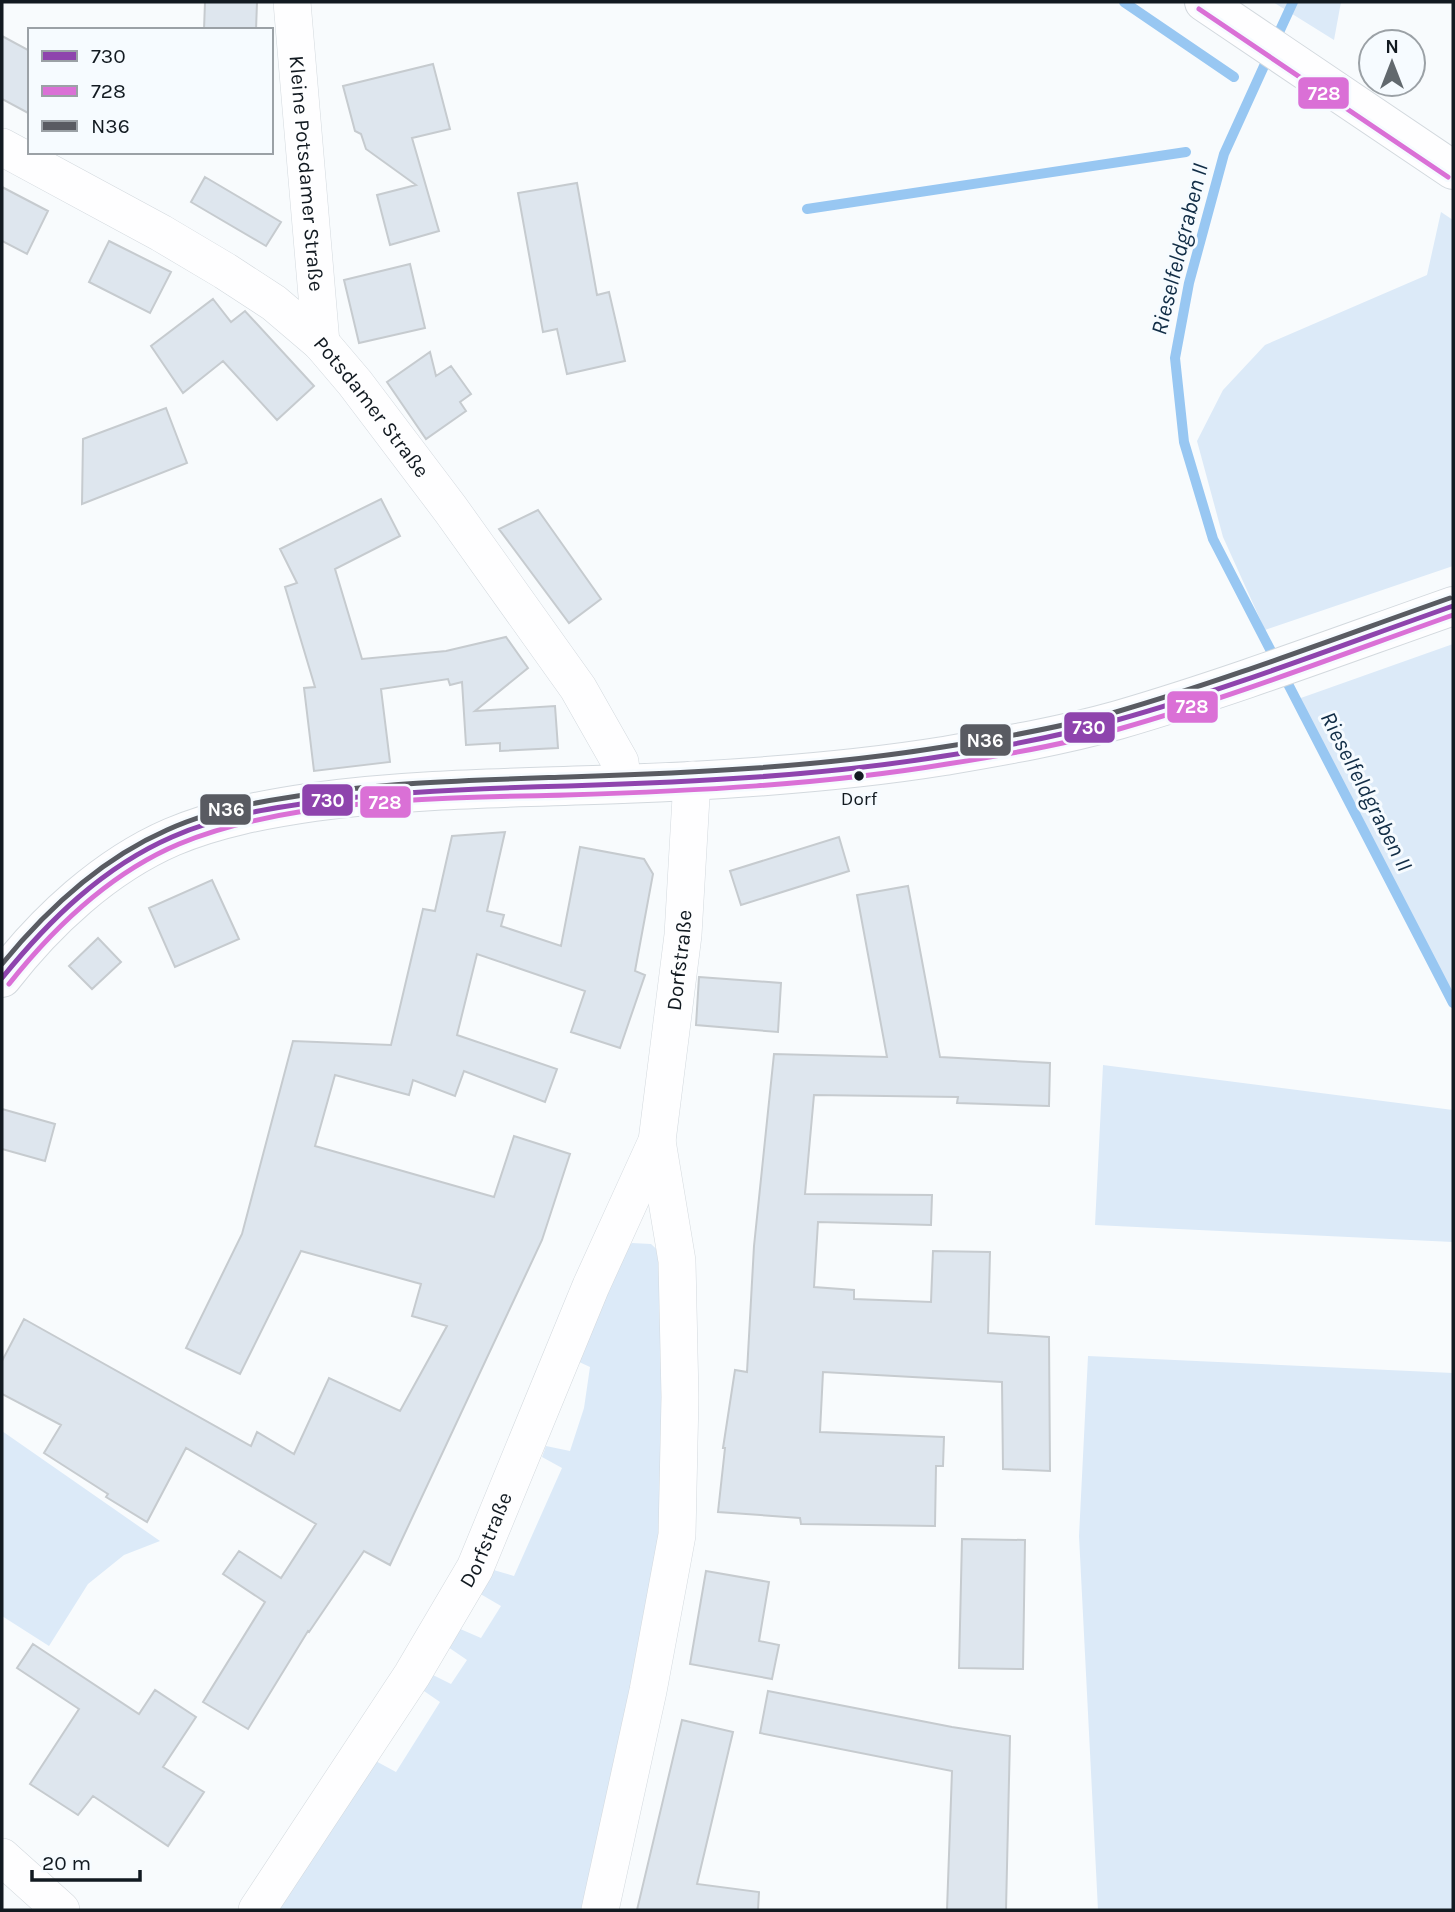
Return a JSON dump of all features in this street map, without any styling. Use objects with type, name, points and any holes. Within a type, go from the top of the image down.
[{"type":"street","name":"Kleine Potsdamer Straße","points":[[292,2],[321,343]]},
{"type":"street","points":[[1204,2],[1453,170]]},
{"type":"street","name":"Potsdamer Straße","points":[[2,147],[161,233],[225,271],[274,303],[321,343],[355,383],[451,510],[578,688],[620,762],[623,784]]},
{"type":"street","points":[[2,978],[52,921],[91,886],[171,837],[220,820],[276,808],[358,796],[800,773],[946,755],[1115,721],[1249,678],[1453,606]]},
{"type":"street","name":"Dorfstraße","points":[[600,1910],[648,1691],[677,1535],[680,1397],[677,1261],[657,1141],[683,935],[692,780]]},
{"type":"street","name":"Dorfstraße","points":[[257,1910],[412,1675],[475,1568],[591,1286],[657,1141]]},
{"type":"street","points":[[2,1857],[61,1910]]},
{"type":"shaded area","points":[[1273,2],[1341,2],[1334,40]]},
{"type":"shaded area","points":[[1441,212],[1453,220],[1453,566],[1265,630],[1223,537],[1197,441],[1223,390],[1265,345],[1427,275]]},
{"type":"shaded area","points":[[1453,644],[1453,1001],[1298,699]]},
{"type":"shaded area","points":[[1103,1065],[1453,1110],[1453,1242],[1095,1225]]},
{"type":"shaded area","points":[[632,1243],[651,1244],[667,1259],[663,1532],[584,1910],[269,1910],[372,1759],[396,1772],[440,1702],[421,1689],[431,1674],[451,1684],[467,1660],[448,1647],[458,1628],[481,1638],[501,1606],[477,1592],[490,1569],[514,1576],[562,1468],[542,1457],[546,1446],[570,1451],[584,1408],[590,1367],[577,1361],[617,1256]]},
{"type":"shaded area","points":[[1088,1356],[1453,1373],[1453,1910],[1098,1910],[1079,1536]]},
{"type":"shaded area","points":[[2,1431],[160,1541],[124,1555],[88,1584],[49,1646],[2,1616]]},
{"type":"building","points":[[205,2],[257,2],[256,28],[204,28]]},
{"type":"building","points":[[2,36],[28,50],[28,113],[2,99]]},
{"type":"building","points":[[433,64],[450,129],[412,138],[439,231],[390,245],[377,195],[416,185],[366,149],[361,134],[355,131],[343,86]]},
{"type":"building","points":[[205,177],[281,222],[266,246],[191,202]]},
{"type":"building","points":[[577,183],[597,295],[609,292],[625,361],[567,374],[557,329],[543,332],[518,193]]},
{"type":"building","points":[[2,187],[48,211],[27,254],[2,241]]},
{"type":"building","points":[[109,241],[171,272],[150,313],[89,282]]},
{"type":"building","points":[[410,264],[425,328],[359,343],[344,280]]},
{"type":"building","points":[[213,299],[231,322],[245,311],[314,386],[277,420],[223,361],[183,393],[151,346]]},
{"type":"building","points":[[430,352],[436,376],[451,366],[471,394],[460,402],[466,411],[426,439],[387,382]]},
{"type":"building","points":[[166,408],[187,463],[82,504],[83,439]]},
{"type":"building","points":[[381,499],[400,536],[335,569],[362,659],[446,651],[506,637],[528,668],[475,711],[555,706],[558,748],[500,751],[500,743],[466,745],[462,682],[450,685],[448,679],[381,689],[390,762],[314,771],[304,688],[315,687],[285,587],[297,583],[280,549]]},
{"type":"building","points":[[538,510],[601,599],[569,623],[499,529]]},
{"type":"building","points":[[505,832],[487,911],[504,915],[501,926],[561,946],[580,847],[644,859],[653,874],[635,971],[645,975],[620,1048],[571,1032],[585,991],[477,954],[457,1035],[557,1069],[545,1102],[464,1071],[455,1096],[413,1080],[409,1095],[335,1075],[315,1146],[494,1197],[514,1136],[570,1154],[542,1240],[390,1565],[364,1551],[308,1631],[248,1729],[203,1702],[265,1602],[223,1574],[239,1551],[281,1578],[316,1524],[186,1448],[147,1522],[44,1453],[61,1425],[2,1394],[2,1361],[24,1319],[251,1446],[257,1432],[294,1454],[329,1378],[400,1411],[447,1326],[412,1316],[421,1284],[301,1251],[240,1374],[186,1348],[242,1234],[293,1041],[391,1045],[423,909],[435,911],[452,836]]},
{"type":"building","points":[[839,837],[849,871],[741,905],[730,871]]},
{"type":"building","points":[[212,880],[239,939],[175,967],[149,908]]},
{"type":"building","points":[[908,886],[940,1057],[1050,1063],[1049,1106],[957,1103],[958,1097],[814,1095],[805,1194],[932,1195],[931,1225],[818,1222],[814,1287],[854,1290],[854,1299],[931,1302],[933,1251],[990,1252],[988,1333],[1049,1337],[1050,1471],[1003,1469],[1002,1382],[823,1372],[820,1432],[944,1437],[943,1466],[936,1466],[935,1526],[801,1524],[800,1518],[718,1512],[723,1448],[735,1370],[747,1372],[754,1246],[774,1054],[887,1057],[857,895]]},
{"type":"building","points":[[98,938],[121,962],[92,989],[69,966]]},
{"type":"building","points":[[699,977],[781,983],[778,1032],[696,1025]]},
{"type":"building","points":[[2,1109],[55,1124],[45,1161],[2,1149]]},
{"type":"building","points":[[962,1539],[1025,1540],[1023,1669],[959,1668]]},
{"type":"building","points":[[706,1571],[769,1582],[759,1641],[779,1645],[772,1679],[690,1664]]},
{"type":"building","points":[[33,1644],[139,1714],[155,1690],[196,1717],[163,1767],[204,1792],[168,1846],[93,1796],[78,1815],[30,1784],[79,1709],[17,1668]]},
{"type":"building","points":[[768,1691],[1010,1736],[1006,1910],[947,1910],[952,1771],[760,1733]]},
{"type":"building","points":[[682,1720],[733,1732],[697,1884],[759,1892],[758,1910],[637,1910]]},
{"type":"waterway","points":[[1124,2],[1234,77]]},
{"type":"waterway","name":"Rieselfeldgraben II","points":[[1275,41],[1293,2]]},
{"type":"waterway","name":"Rieselfeldgraben II","points":[[1269,55],[1224,154],[1189,283],[1175,358],[1184,442],[1213,539],[1453,1003]]},
{"type":"waterway","points":[[807,209],[1186,152]]},
{"type":"transit line","name":"728","points":[[1199,9],[1448,177]]},
{"type":"transit line","name":"N36","points":[[2,964],[57,905],[120,855],[167,830],[225,810],[270,800],[391,785],[756,768],[850,760],[986,740],[1116,712],[1200,686],[1450,598]]},
{"type":"transit line","name":"730","points":[[2,978],[58,916],[100,880],[147,849],[191,829],[229,817],[359,797],[448,790],[757,777],[851,769],[988,749],[1074,731],[1160,708],[1453,606]]},
{"type":"transit line","name":"728","points":[[9,984],[45,942],[85,903],[130,870],[179,844],[269,817],[369,803],[756,786],[852,777],[990,757],[1077,740],[1161,717],[1453,615]]},
{"type":"place","name":"Dorf","points":[[859,776]]}]
